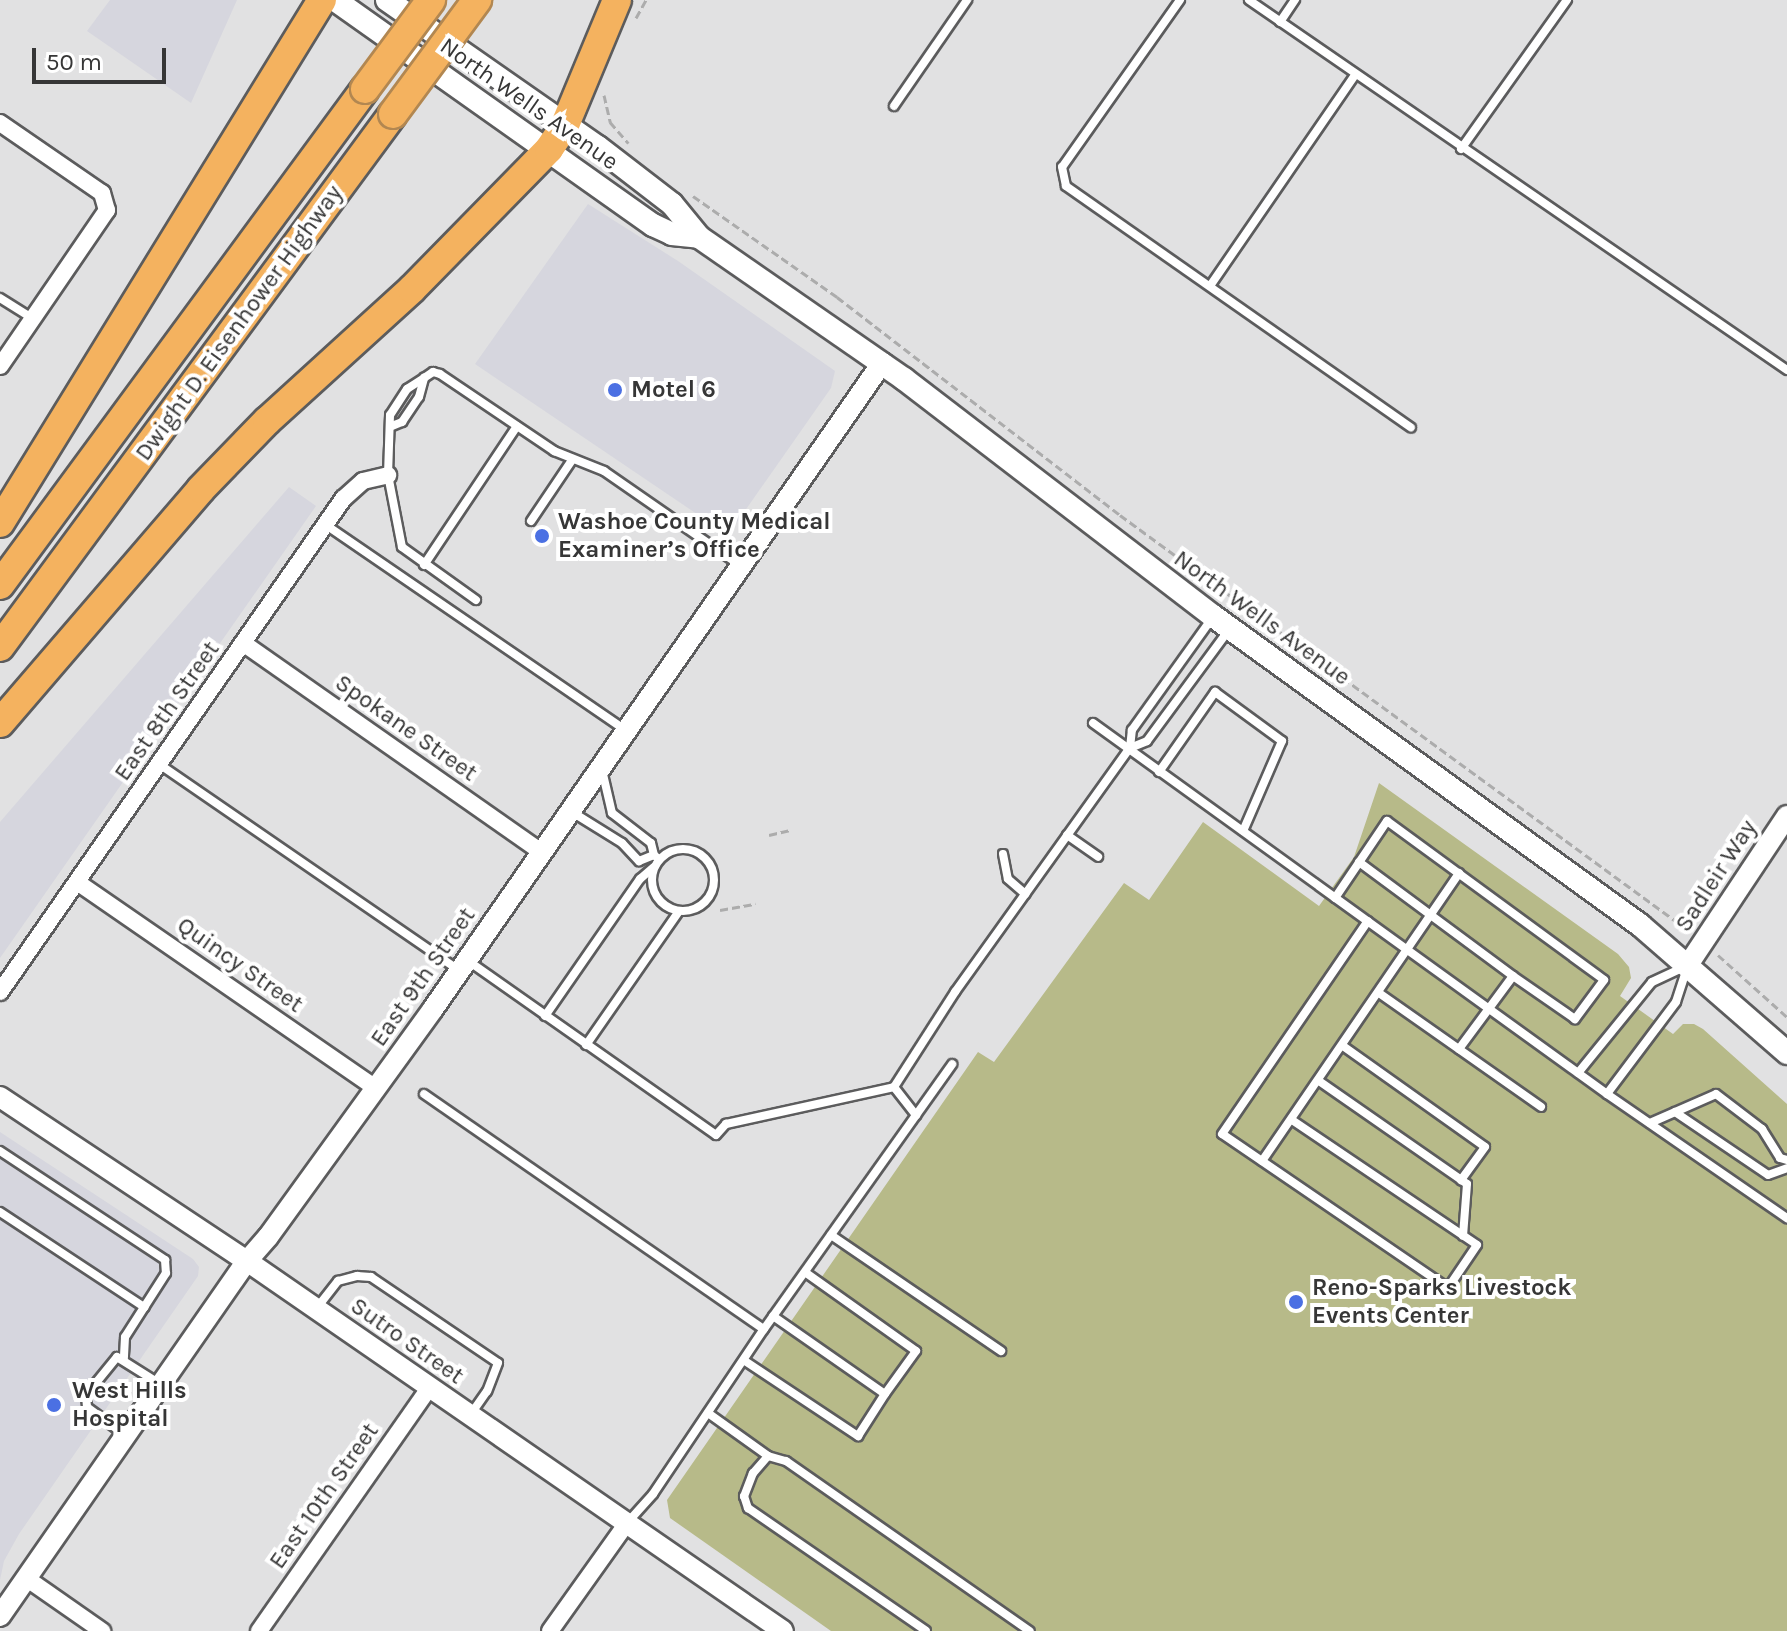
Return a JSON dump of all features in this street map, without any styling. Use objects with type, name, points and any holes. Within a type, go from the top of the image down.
[{"type":"highway","points":[[0,523],[322,0]]},
{"type":"highway","name":"Dwight D. Eisenhower Highway","points":[[0,585],[431,0]]},
{"type":"highway","name":"Dwight D. Eisenhower Highway","points":[[0,647],[477,0]]},
{"type":"highway","points":[[0,723],[201,489],[267,421],[412,289],[549,149],[626,11]]},
{"type":"main road","name":"North Wells Avenue","points":[[335,0],[653,225],[672,234],[699,237]]},
{"type":"main road","name":"North Wells Avenue","points":[[387,0],[672,204],[699,237],[882,363],[997,447],[1221,622],[1640,925],[1787,1053]]},
{"type":"street","points":[[0,123],[102,193],[107,201],[101,221],[0,366]]},
{"type":"street","name":"East 9th Street","points":[[0,1616],[247,1261],[268,1237],[463,965],[882,363]]},
{"type":"street","name":"East 8th Street","points":[[0,992],[353,488],[388,475]]},
{"type":"street","name":"Spokane Street","points":[[243,643],[542,852]]},
{"type":"street","name":"Sadleir Way","points":[[1688,965],[1787,816]]},
{"type":"street","name":"Quincy Street","points":[[77,882],[376,1088]]},
{"type":"street","name":"Sutro Street","points":[[0,1097],[247,1261],[783,1631]]},
{"type":"street","name":"East 10th Street","points":[[259,1631],[429,1388]]},
{"type":"street","points":[[550,1631],[627,1523]]},
{"type":"street","points":[[26,1578],[102,1631]]},
{"type":"lane","points":[[894,106],[967,0]]},
{"type":"lane","points":[[1180,0],[1062,167],[1061,174],[1066,186],[1411,428]]},
{"type":"lane","points":[[1249,0],[1461,149],[1787,370]]},
{"type":"lane","points":[[1280,22],[1295,0]]},
{"type":"lane","points":[[1461,149],[1567,0]]},
{"type":"lane","points":[[1210,286],[1355,75]]},
{"type":"lane","points":[[0,298],[33,319]]},
{"type":"lane","points":[[476,600],[402,547],[388,475],[386,451],[392,426],[390,415],[407,389],[433,372],[572,460],[604,471],[741,566]]},
{"type":"lane","points":[[392,426],[402,422],[419,397],[424,378]]},
{"type":"lane","points":[[424,565],[517,426]]},
{"type":"lane","points":[[531,521],[572,460]]},
{"type":"lane","points":[[326,525],[626,730]]},
{"type":"lane","points":[[1130,748],[1147,741],[1221,622]]},
{"type":"lane","points":[[159,764],[545,1016],[716,1135],[726,1124],[894,1087],[957,990],[1130,748],[1132,730],[1221,622]]},
{"type":"lane","points":[[1159,772],[1215,692],[1282,741],[1243,831]]},
{"type":"lane","points":[[1093,723],[1607,1094],[1787,1218]]},
{"type":"lane","points":[[545,1016],[656,860],[667,852],[688,849],[698,852],[712,868],[713,889],[708,899],[690,911],[679,911],[662,903],[652,886],[656,860],[651,843],[612,813],[602,765]]},
{"type":"lane","points":[[570,811],[622,843],[639,861],[656,860]]},
{"type":"lane","points":[[1335,898],[1359,862],[1387,821],[1604,980],[1575,1019],[1359,862]]},
{"type":"lane","points":[[1067,835],[1098,857]]},
{"type":"lane","points":[[1003,854],[1008,879],[1025,894]]},
{"type":"lane","points":[[1262,1161],[1459,873]]},
{"type":"lane","points":[[586,1045],[679,911]]},
{"type":"lane","points":[[1292,1120],[1477,1245],[1448,1288],[1222,1134],[1368,921]]},
{"type":"lane","points":[[1578,1073],[1652,982],[1688,965],[1685,984],[1676,1002],[1607,1094]]},
{"type":"lane","points":[[1459,1049],[1513,976]]},
{"type":"lane","points":[[1379,993],[1541,1107]]},
{"type":"lane","points":[[1343,1046],[1485,1147],[1461,1180]]},
{"type":"lane","points":[[627,1523],[653,1494],[773,1316],[952,1064]]},
{"type":"lane","points":[[1319,1081],[1467,1184],[1463,1236]]},
{"type":"lane","points":[[894,1087],[916,1115]]},
{"type":"lane","points":[[424,1094],[764,1329]]},
{"type":"lane","points":[[1650,1123],[1716,1094],[1762,1129],[1780,1158],[1787,1160]]},
{"type":"lane","points":[[1675,1112],[1768,1175],[1787,1168]]},
{"type":"lane","points":[[0,1151],[165,1260],[166,1273],[125,1337],[124,1358]]},
{"type":"lane","points":[[0,1212],[144,1307]]},
{"type":"lane","points":[[831,1235],[1001,1351]]},
{"type":"lane","points":[[745,1361],[858,1436],[916,1351],[805,1272]]},
{"type":"lane","points":[[316,1309],[338,1281],[357,1276],[371,1277],[498,1363],[487,1391],[470,1416]]},
{"type":"lane","points":[[773,1316],[885,1394]]},
{"type":"lane","points":[[126,1435],[84,1402],[111,1360],[124,1358],[161,1385]]},
{"type":"lane","points":[[708,1413],[768,1456],[786,1461],[1030,1631]]},
{"type":"lane","points":[[768,1456],[753,1473],[744,1496],[748,1508],[926,1631]]},
{"type":"path","points":[[626,11],[646,0]]},
{"type":"path","points":[[606,85],[605,106],[610,122],[631,146]]},
{"type":"path","points":[[687,192],[837,297],[1120,515],[1703,942],[1787,1017]]},
{"type":"path","points":[[769,835],[791,830]]},
{"type":"path","points":[[720,910],[755,904]]},
{"type":"shaded area","points":[[110,0],[237,0],[191,103],[87,31]]},
{"type":"shaded area","points":[[588,204],[678,261],[835,371],[831,388],[728,535],[475,364]]},
{"type":"shaded area","points":[[289,487],[316,506],[0,958],[0,822]]},
{"type":"shaded area","name":"West Hills Hospital","points":[[0,1132],[193,1259],[199,1267],[198,1276],[19,1534],[4,1561],[0,1580]]},
{"type":"green space","name":"Reno-Sparks Livestock Events Center","points":[[1379,783],[1618,954],[1629,967],[1631,978],[1620,996],[1673,1034],[1683,1024],[1694,1024],[1703,1029],[1787,1104],[1787,1631],[831,1631],[670,1518],[667,1500],[978,1052],[994,1062],[1124,883],[1149,900],[1203,822],[1319,906],[1354,857]]},
{"type":"place","name":"Motel 6","points":[[615,390]]},
{"type":"place","name":"Washoe County Medical Examiner’s Office","points":[[542,536]]},
{"type":"place","name":"Reno-Sparks Livestock Events Center","points":[[1296,1302]]},
{"type":"place","name":"West Hills Hospital","points":[[54,1405]]}]
